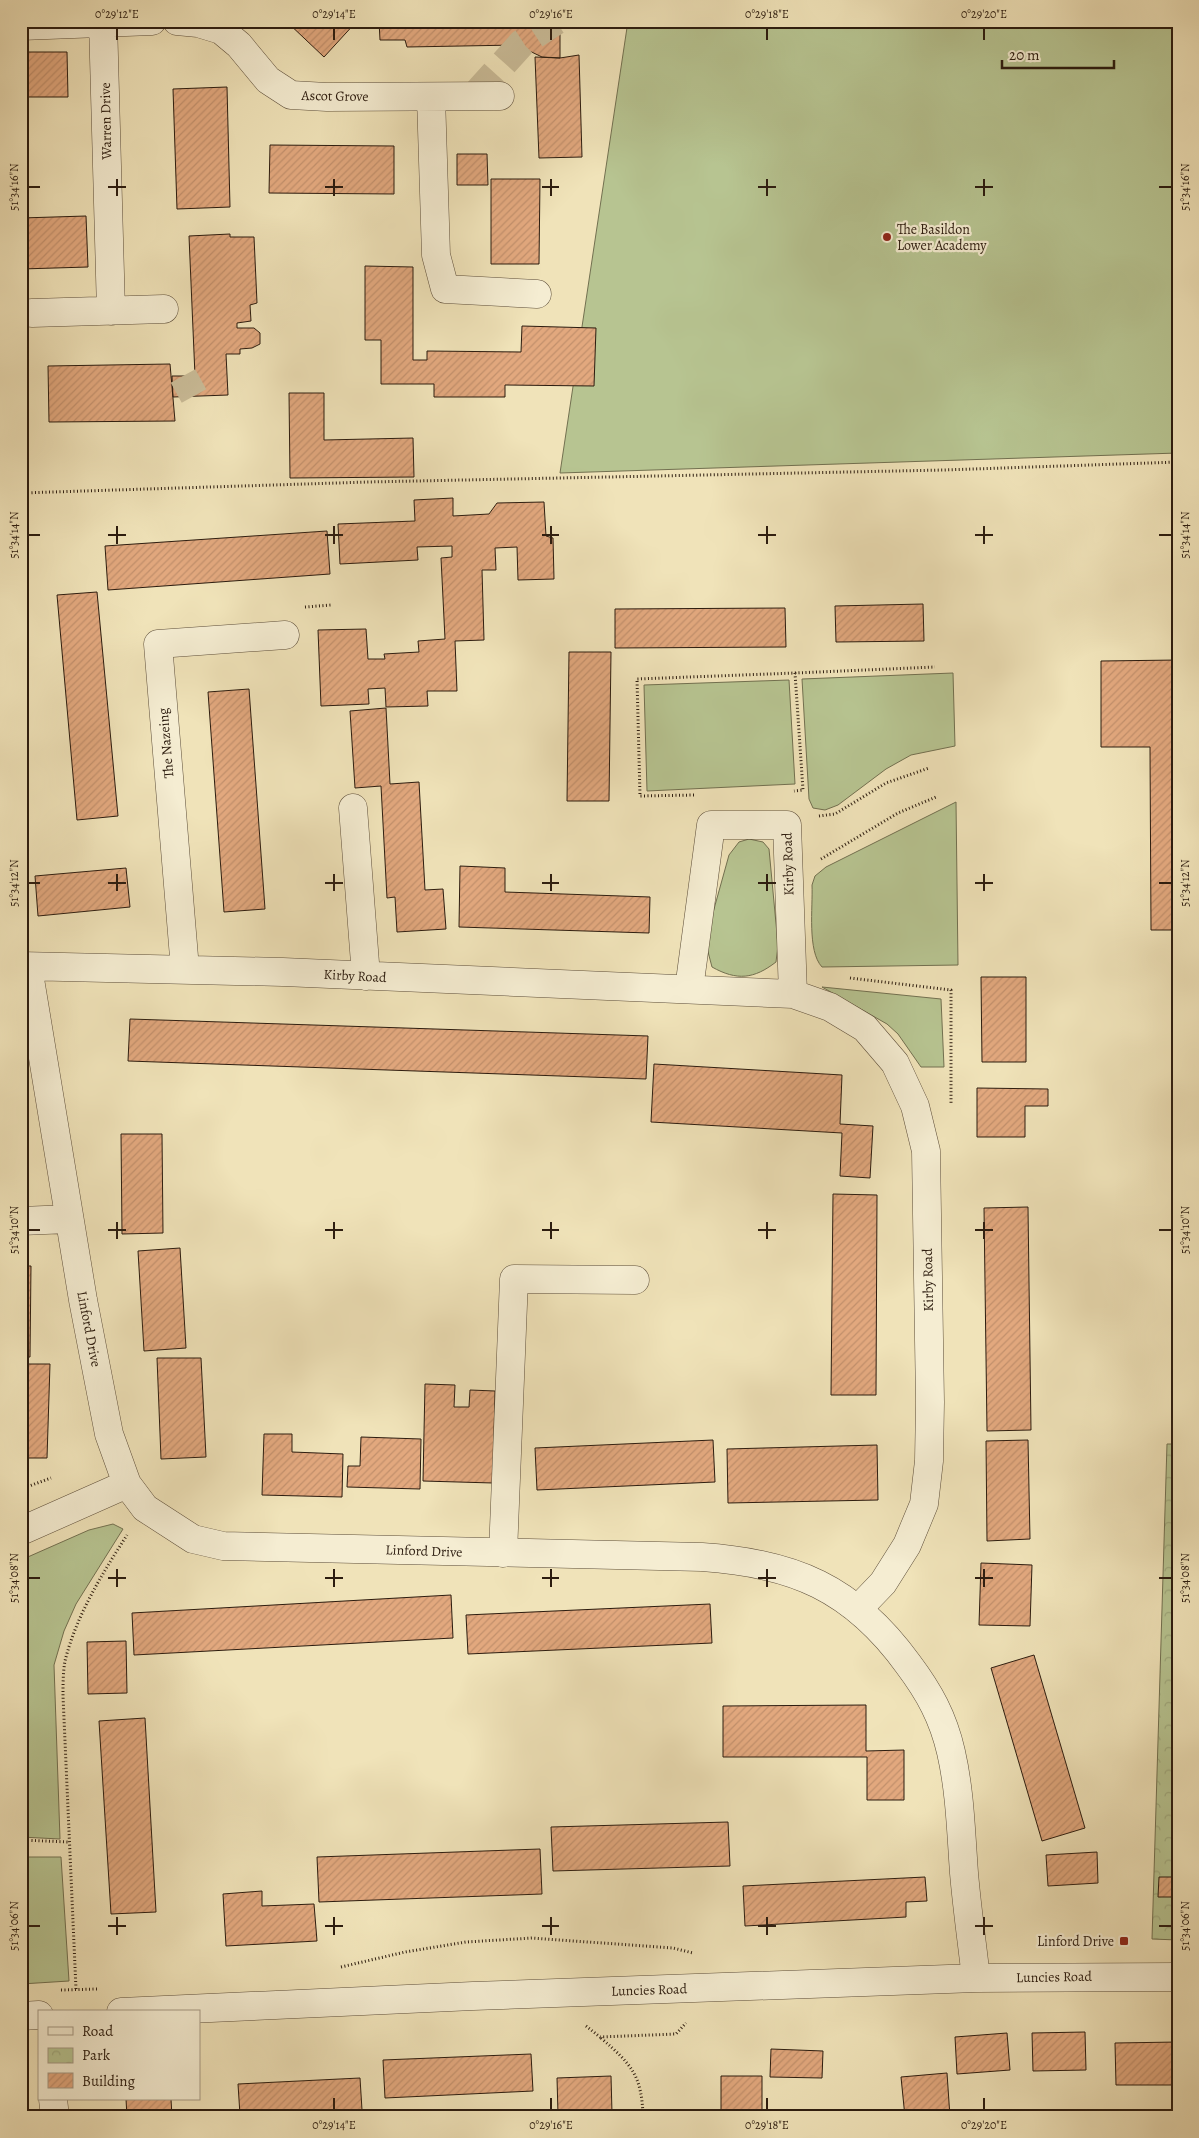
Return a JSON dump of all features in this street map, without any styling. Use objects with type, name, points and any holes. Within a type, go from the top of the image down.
[{"type":"street","points":[[21,26],[152,21]]},
{"type":"street","name":"Ascot Grove","points":[[177,21],[198,23],[221,30],[238,45],[268,80],[291,95],[328,97],[500,96]]},
{"type":"street","name":"Warren Drive","points":[[103,23],[111,311]]},
{"type":"street","points":[[431,97],[436,255],[445,289],[536,294]]},
{"type":"street","points":[[32,312],[164,309]]},
{"type":"street","name":"The Nazeing","points":[[186,969],[158,644],[285,635]]},
{"type":"street","points":[[353,808],[366,976]]},
{"type":"street","name":"Kirby Road","points":[[690,988],[711,825],[787,824],[793,994]]},
{"type":"street","name":"Kirby Road","points":[[25,966],[186,969],[552,985],[690,988],[793,994],[830,1007],[865,1028],[895,1063],[915,1106],[926,1151],[930,1402],[929,1461],[924,1504],[907,1545],[882,1582],[859,1608]]},
{"type":"street","name":"Linford Drive","points":[[25,966],[69,1220],[109,1434],[127,1484],[145,1508],[192,1539],[223,1546],[739,1559],[773,1566],[807,1578],[859,1608],[877,1625],[899,1651],[928,1691],[941,1717],[951,1751],[957,1785],[964,1875],[976,1978]]},
{"type":"street","points":[[21,1221],[69,1220]]},
{"type":"street","points":[[503,1553],[514,1279],[635,1280]]},
{"type":"street","points":[[21,1531],[127,1484]]},
{"type":"street","name":"Luncies Road","points":[[165,2010],[473,1996],[976,1978],[1178,1977]]},
{"type":"street","points":[[21,2016],[38,2015]]},
{"type":"street","points":[[53,2100],[54,2117]]},
{"type":"path","points":[[21,493],[368,482],[944,470],[1178,462]]},
{"type":"path","points":[[697,795],[640,796],[637,679],[935,667]]},
{"type":"path","points":[[795,673],[803,797]]},
{"type":"path","points":[[812,815],[822,817],[835,814],[886,783],[929,768]]},
{"type":"path","points":[[793,790],[803,790]]},
{"type":"path","points":[[106,1989],[76,1989],[63,1696],[65,1663],[75,1630],[89,1599],[131,1530]]},
{"type":"path","points":[[21,1840],[69,1842]]},
{"type":"path","points":[[336,1972],[343,1966],[405,1952],[466,1942],[532,1938],[673,1948],[700,1954]]},
{"type":"path","points":[[600,2037],[622,2056],[635,2073],[642,2094],[643,2117]]},
{"type":"green space","name":"The Basildon Lower Academy","points":[[628,21],[1178,21],[1178,453],[560,473]]},
{"type":"green space","points":[[953,673],[955,746],[911,755],[886,769],[838,805],[825,810],[813,808],[809,799],[802,679]]},
{"type":"green space","points":[[789,680],[795,784],[647,791],[644,685]]},
{"type":"green space","points":[[956,802],[958,965],[822,967],[814,951],[812,928],[812,885],[815,876],[826,867]]},
{"type":"green space","points":[[749,839],[763,842],[769,849],[778,945],[776,962],[753,975],[737,976],[729,975],[712,967],[707,948],[709,927],[729,855],[739,842]]},
{"type":"green space","points":[[822,987],[941,999],[944,1067],[921,1067],[898,1034],[887,1024]]},
{"type":"green space","points":[[1167,1444],[1178,1444],[1178,1940],[1152,1939]]},
{"type":"green space","points":[[113,1524],[123,1529],[76,1604],[64,1631],[54,1665],[60,1839],[21,1837],[21,1560],[89,1530]]},
{"type":"green space","points":[[21,1857],[61,1857],[69,1981],[21,1984]]},
{"type":"building","points":[[286,21],[357,21],[324,57]]},
{"type":"building","points":[[379,21],[560,21],[560,58],[542,57],[517,45],[407,47],[405,40],[380,40]]},
{"type":"building","points":[[21,52],[67,52],[68,97],[21,97]]},
{"type":"building","points":[[579,55],[582,157],[539,158],[535,57],[560,58]]},
{"type":"building","points":[[227,87],[230,207],[177,209],[173,89]]},
{"type":"building","points":[[270,145],[394,146],[394,194],[269,193]]},
{"type":"building","points":[[457,154],[487,154],[488,185],[457,185]]},
{"type":"building","points":[[491,179],[540,179],[539,264],[491,264]]},
{"type":"building","points":[[86,216],[88,267],[21,269],[21,218]]},
{"type":"building","points":[[230,234],[230,237],[254,237],[257,303],[250,305],[251,321],[237,323],[237,328],[254,328],[260,333],[260,344],[252,348],[240,349],[240,354],[226,354],[228,395],[173,397],[172,376],[195,376],[189,236]]},
{"type":"building","points":[[365,266],[413,267],[413,360],[427,360],[427,351],[521,352],[522,326],[596,328],[594,386],[505,385],[505,397],[434,397],[434,384],[381,384],[381,340],[365,340]]},
{"type":"building","points":[[170,364],[175,421],[49,422],[48,366]]},
{"type":"building","points":[[289,393],[324,393],[324,440],[413,438],[414,477],[290,478]]},
{"type":"building","points":[[453,498],[453,516],[489,514],[497,503],[544,502],[546,536],[553,538],[554,579],[518,580],[517,547],[495,548],[496,570],[482,570],[484,640],[455,641],[457,691],[427,691],[428,706],[386,707],[385,688],[368,689],[369,704],[321,706],[318,630],[366,629],[368,659],[385,659],[384,654],[419,652],[418,641],[445,639],[441,558],[452,557],[452,546],[417,547],[418,560],[340,564],[338,524],[415,521],[414,500]]},
{"type":"building","points":[[327,531],[330,574],[108,590],[105,546]]},
{"type":"building","points":[[97,592],[118,816],[77,820],[57,595]]},
{"type":"building","points":[[923,604],[924,641],[836,642],[835,606]]},
{"type":"building","points":[[785,608],[786,647],[615,648],[615,609]]},
{"type":"building","points":[[569,652],[611,652],[609,801],[567,801]]},
{"type":"building","points":[[1178,660],[1178,930],[1151,930],[1150,747],[1101,747],[1101,661]]},
{"type":"building","points":[[249,689],[265,909],[224,912],[208,692]]},
{"type":"building","points":[[386,708],[390,784],[419,782],[425,890],[443,889],[446,929],[397,932],[395,897],[387,898],[381,786],[355,788],[350,711]]},
{"type":"building","points":[[460,866],[505,868],[505,892],[650,897],[649,933],[459,927]]},
{"type":"building","points":[[126,868],[130,907],[38,916],[35,876]]},
{"type":"building","points":[[981,977],[1026,977],[1026,1062],[982,1062]]},
{"type":"building","points":[[130,1019],[648,1036],[646,1079],[128,1061]]},
{"type":"building","points":[[654,1064],[842,1075],[840,1124],[873,1126],[870,1178],[840,1176],[842,1133],[651,1122]]},
{"type":"building","points":[[977,1088],[1048,1089],[1048,1106],[1025,1106],[1025,1137],[977,1137]]},
{"type":"building","points":[[121,1134],[162,1134],[163,1233],[122,1234]]},
{"type":"building","points":[[833,1194],[877,1195],[876,1395],[831,1395]]},
{"type":"building","points":[[1028,1207],[1031,1430],[987,1431],[984,1208]]},
{"type":"building","points":[[180,1248],[186,1348],[144,1351],[138,1251]]},
{"type":"building","points":[[21,1266],[31,1266],[30,1357],[21,1357]]},
{"type":"building","points":[[157,1358],[201,1358],[206,1457],[161,1459]]},
{"type":"building","points":[[21,1364],[50,1364],[47,1458],[21,1458]]},
{"type":"building","points":[[425,1384],[455,1385],[454,1407],[469,1407],[470,1390],[495,1391],[493,1483],[423,1481]]},
{"type":"building","points":[[264,1434],[292,1434],[292,1452],[343,1454],[342,1497],[262,1495]]},
{"type":"building","points":[[361,1437],[421,1439],[420,1489],[347,1487],[348,1466],[360,1466]]},
{"type":"building","points":[[713,1440],[715,1482],[537,1490],[535,1448]]},
{"type":"building","points":[[1028,1440],[1030,1539],[987,1541],[986,1441]]},
{"type":"building","points":[[877,1445],[878,1500],[728,1503],[727,1449]]},
{"type":"building","points":[[981,1563],[1032,1565],[1030,1626],[979,1625]]},
{"type":"building","points":[[451,1595],[453,1638],[134,1655],[132,1613]]},
{"type":"building","points":[[710,1604],[712,1643],[468,1654],[466,1615]]},
{"type":"building","points":[[126,1641],[127,1693],[88,1694],[87,1642]]},
{"type":"building","points":[[1034,1655],[1085,1828],[1042,1841],[991,1668]]},
{"type":"building","points":[[866,1705],[866,1751],[904,1750],[904,1800],[867,1800],[867,1757],[723,1757],[723,1706]]},
{"type":"building","points":[[145,1718],[156,1912],[111,1914],[99,1721]]},
{"type":"building","points":[[728,1822],[730,1866],[553,1871],[551,1827]]},
{"type":"building","points":[[540,1849],[542,1894],[319,1902],[317,1857]]},
{"type":"building","points":[[1097,1852],[1098,1883],[1048,1886],[1046,1855]]},
{"type":"building","points":[[1177,1870],[1178,1907],[1173,1907],[1174,1897],[1158,1897],[1159,1877],[1177,1877]]},
{"type":"building","points":[[925,1877],[927,1901],[906,1902],[906,1917],[745,1926],[743,1886]]},
{"type":"building","points":[[262,1891],[262,1906],[314,1904],[317,1941],[226,1946],[223,1894]]},
{"type":"building","points":[[1085,2032],[1086,2070],[1033,2071],[1032,2033]]},
{"type":"building","points":[[1007,2033],[1010,2070],[957,2074],[955,2037]]},
{"type":"building","points":[[1178,2042],[1178,2085],[1116,2085],[1115,2043]]},
{"type":"building","points":[[771,2049],[823,2051],[822,2078],[770,2077]]},
{"type":"building","points":[[531,2054],[533,2091],[385,2098],[383,2060]]},
{"type":"building","points":[[947,2073],[950,2117],[905,2117],[901,2077]]},
{"type":"building","points":[[611,2076],[612,2113],[558,2114],[557,2078]]},
{"type":"building","points":[[721,2076],[762,2076],[762,2117],[721,2117]]},
{"type":"building","points":[[360,2078],[362,2110],[240,2115],[238,2084]]},
{"type":"building","points":[[126,2100],[171,2100],[172,2117],[127,2117]]},
{"type":"tunnel","points":[[476,94],[522,43],[556,21]]},
{"type":"tunnel","points":[[183,376],[194,396]]},
{"type":"place","name":"The Basildon Lower Academy","points":[[887,237]]},
{"type":"place","name":"Linford Drive","points":[[1124,1941]]}]
